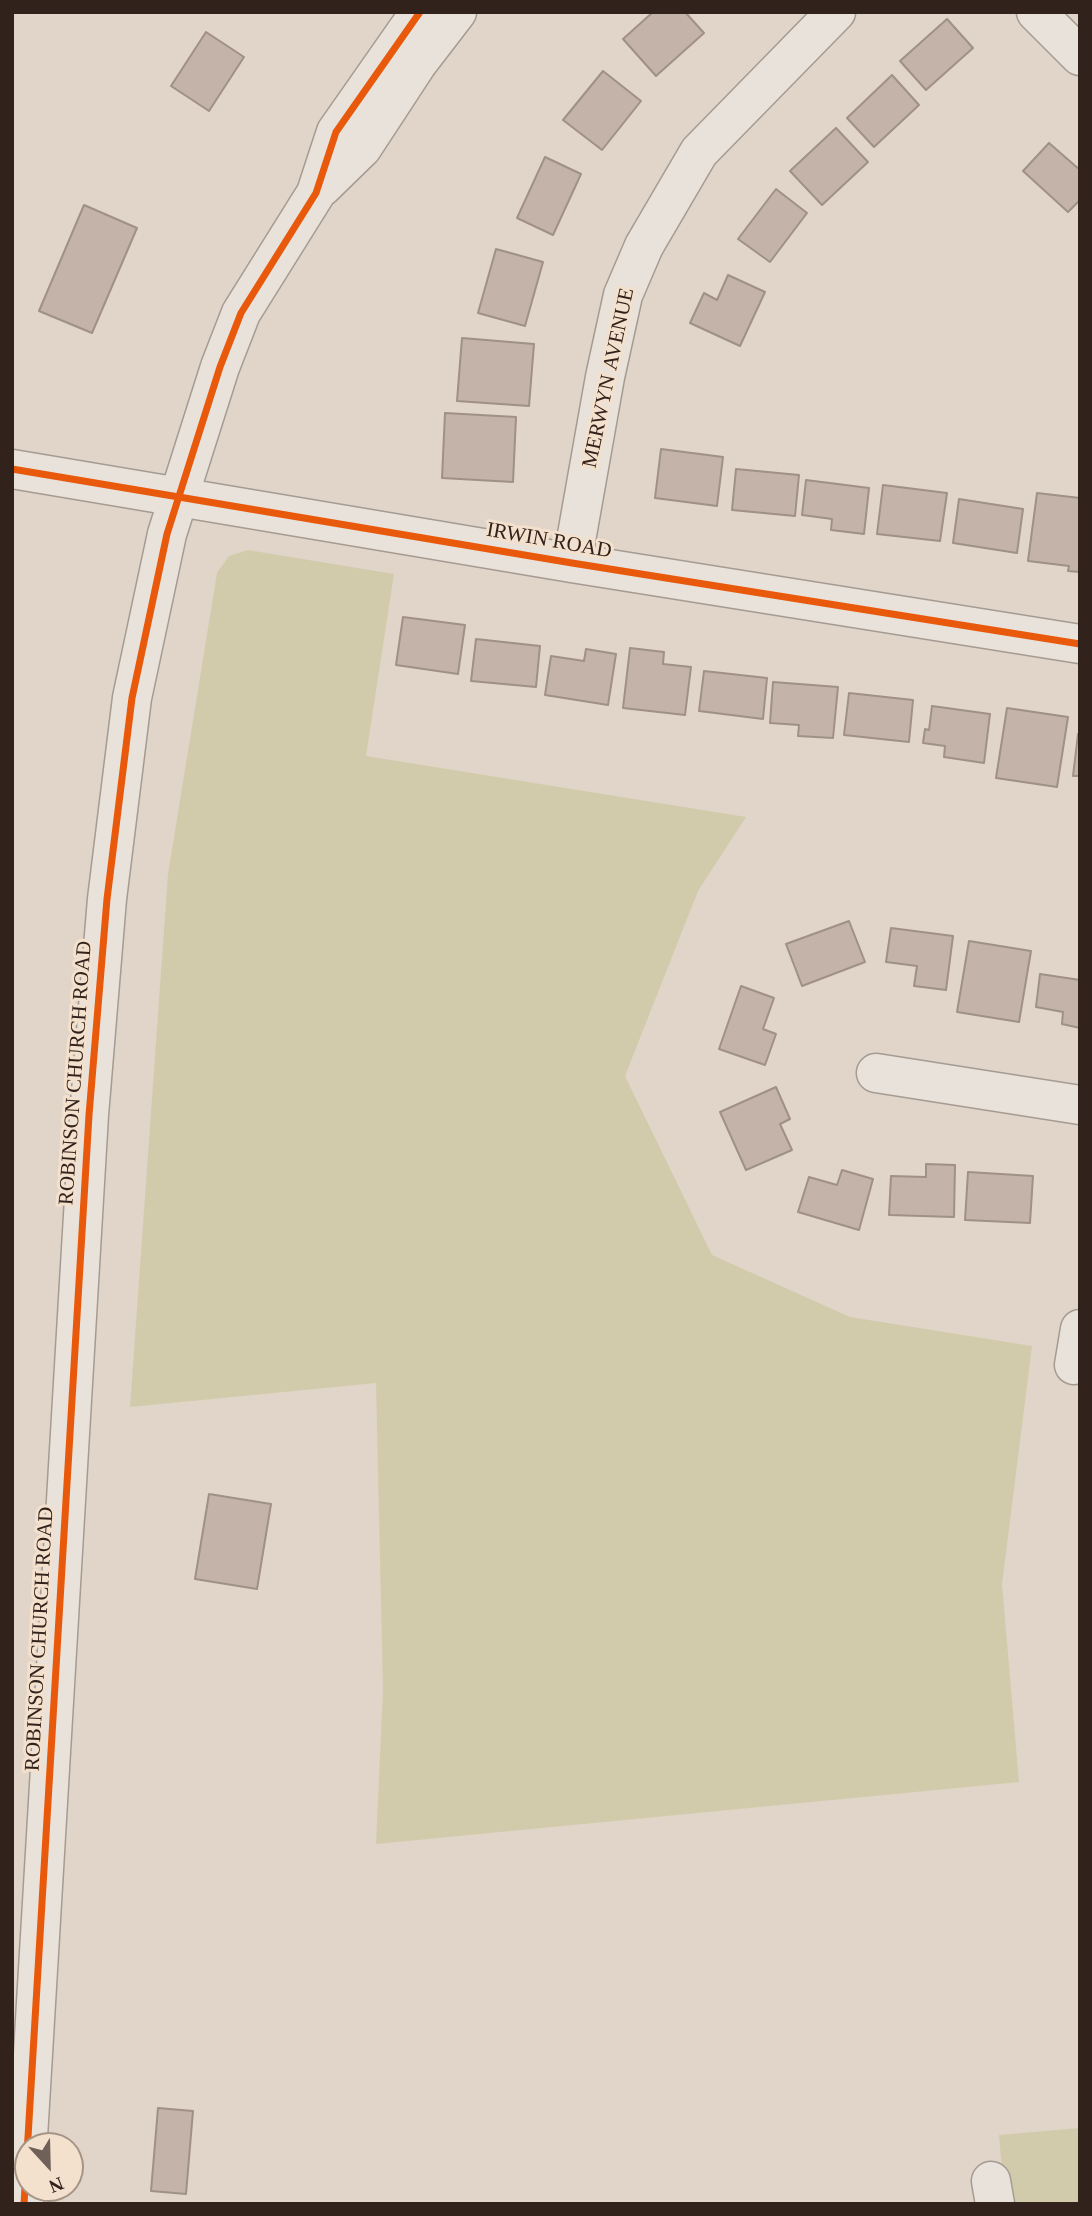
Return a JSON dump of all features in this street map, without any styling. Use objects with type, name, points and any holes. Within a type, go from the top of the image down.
[{"type":"street","name":"ROBINSON CHURCH ROAD","points":[[316,194],[337,132],[420,12]]},
{"type":"street","name":"ROBINSON CHURCH ROAD","points":[[24,2204],[72,1368],[106,912],[132,698],[178,496],[220,368],[242,313],[316,194],[362,148],[417,64],[457,12]]},
{"type":"street","name":"MERWYN AVENUE","points":[[572,564],[605,377],[623,295],[644,246],[699,152],[836,12]]},
{"type":"street","points":[[1036,12],[1080,56]]},
{"type":"street","name":"IRWIN ROAD","points":[[12,469],[572,564],[1080,644]]},
{"type":"street","points":[[876,1073],[1080,1105]]},
{"type":"shaded area","points":[[248,550],[394,574],[366,756],[746,817],[698,891],[625,1076],[712,1255],[850,1317],[1032,1346],[1002,1584],[1019,1782],[376,1844],[383,1690],[376,1383],[130,1407],[168,874],[217,573],[229,556]]},
{"type":"shaded area","points":[[1080,2128],[1080,2204],[1005,2204],[999,2135]]},
{"type":"building","points":[[653,12],[685,12],[704,33],[656,76],[623,39]]},
{"type":"building","points":[[947,19],[973,48],[926,90],[900,61]]},
{"type":"building","points":[[206,32],[244,57],[209,111],[171,86]]},
{"type":"building","points":[[603,71],[641,101],[602,150],[563,120]]},
{"type":"building","points":[[892,75],[919,105],[874,147],[847,118]]},
{"type":"building","points":[[836,128],[868,162],[822,205],[790,171]]},
{"type":"building","points":[[1049,143],[1080,170],[1080,200],[1068,212],[1023,171]]},
{"type":"building","points":[[545,157],[581,174],[553,235],[517,218]]},
{"type":"building","points":[[776,189],[807,213],[770,262],[738,239]]},
{"type":"building","points":[[84,205],[137,228],[92,333],[39,311]]},
{"type":"building","points":[[496,249],[543,262],[525,326],[478,313]]},
{"type":"building","points":[[728,275],[765,292],[740,346],[690,323],[704,293],[717,300]]},
{"type":"building","points":[[462,338],[534,344],[529,406],[457,401]]},
{"type":"building","points":[[445,413],[516,417],[513,482],[442,478]]},
{"type":"building","points":[[661,449],[723,457],[717,506],[655,498]]},
{"type":"building","points":[[736,469],[799,475],[795,516],[732,510]]},
{"type":"building","points":[[806,480],[869,488],[864,534],[831,530],[832,519],[802,515]]},
{"type":"building","points":[[883,485],[947,493],[940,541],[877,534]]},
{"type":"building","points":[[1037,493],[1080,498],[1080,572],[1068,571],[1069,566],[1028,561]]},
{"type":"building","points":[[959,499],[1023,509],[1017,553],[953,543]]},
{"type":"building","points":[[403,617],[465,625],[458,674],[396,665]]},
{"type":"building","points":[[476,639],[540,646],[536,687],[471,681]]},
{"type":"building","points":[[630,648],[664,652],[663,664],[691,667],[685,715],[623,708]]},
{"type":"building","points":[[586,649],[616,654],[608,705],[545,695],[551,656],[584,661]]},
{"type":"building","points":[[704,671],[767,678],[763,719],[699,711]]},
{"type":"building","points":[[773,682],[838,687],[833,738],[798,736],[799,725],[770,723]]},
{"type":"building","points":[[849,693],[913,700],[909,742],[844,735]]},
{"type":"building","points":[[932,706],[990,714],[984,763],[944,757],[945,746],[923,743],[925,729],[929,730]]},
{"type":"building","points":[[1007,708],[1068,717],[1057,787],[996,778]]},
{"type":"building","points":[[1078,734],[1080,776],[1073,776]]},
{"type":"building","points":[[849,921],[865,962],[802,986],[786,944]]},
{"type":"building","points":[[891,928],[953,936],[946,990],[914,986],[917,966],[886,962]]},
{"type":"building","points":[[969,941],[1031,951],[1019,1022],[957,1012]]},
{"type":"building","points":[[1040,974],[1080,980],[1080,1028],[1062,1024],[1063,1012],[1036,1007]]},
{"type":"building","points":[[741,986],[774,998],[763,1029],[776,1034],[765,1065],[719,1049]]},
{"type":"building","points":[[776,1087],[790,1119],[780,1124],[792,1150],[746,1170],[720,1112]]},
{"type":"building","points":[[926,1164],[955,1165],[954,1217],[889,1215],[891,1176],[926,1177]]},
{"type":"building","points":[[842,1170],[873,1179],[859,1230],[798,1212],[809,1177],[837,1185]]},
{"type":"building","points":[[968,1172],[1033,1176],[1030,1223],[965,1220]]},
{"type":"building","points":[[209,1494],[271,1504],[257,1589],[195,1579]]},
{"type":"building","points":[[158,2108],[193,2111],[186,2194],[151,2191]]},
{"type":"cycle path","points":[[24,2204],[89,1115],[107,899],[132,698],[167,534],[220,367],[241,313],[316,193],[336,132],[420,12]]},
{"type":"cycle path","points":[[12,469],[572,563],[1080,644]]}]
